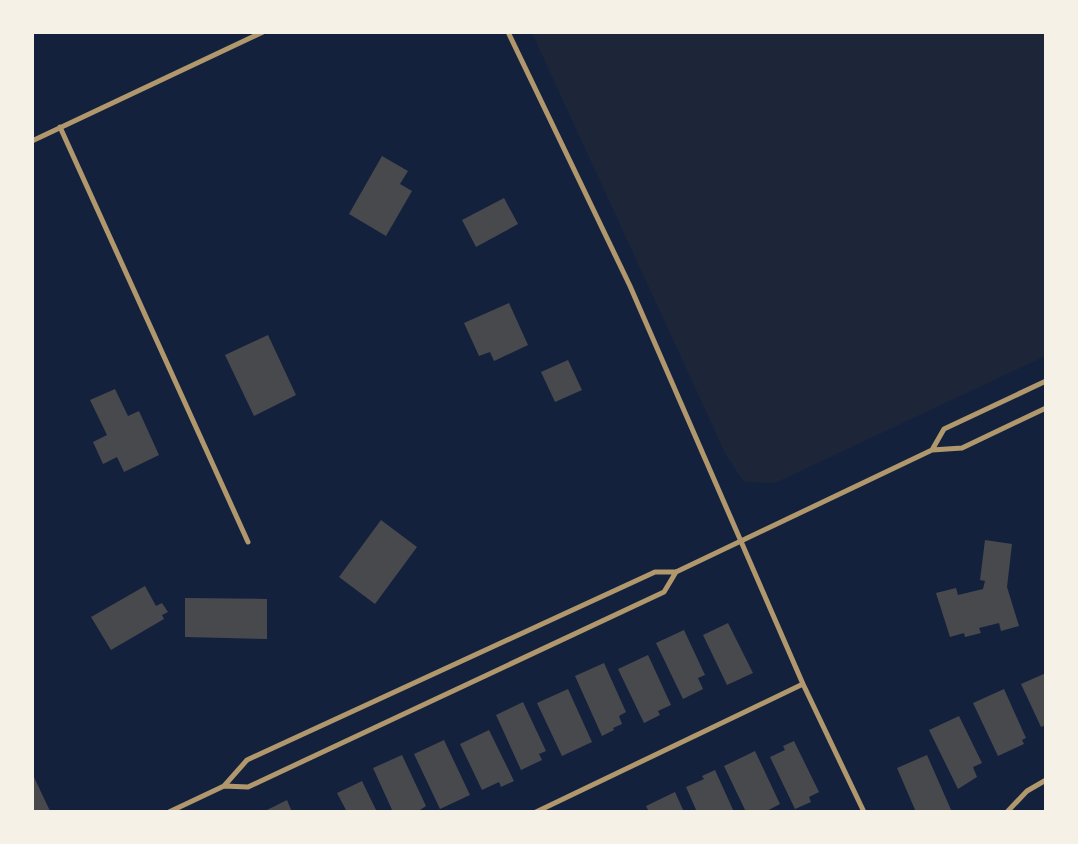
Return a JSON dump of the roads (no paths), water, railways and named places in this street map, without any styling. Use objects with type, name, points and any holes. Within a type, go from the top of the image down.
[{"type":"street","points":[[32,141],[263,32]]},
{"type":"street","points":[[508,32],[630,286],[803,684],[864,812]]},
{"type":"street","points":[[60,127],[248,542]]},
{"type":"street","points":[[932,450],[944,429],[1046,381]]},
{"type":"street","points":[[169,812],[224,786],[247,760],[655,572],[676,572],[932,450],[962,448],[1046,408]]},
{"type":"street","points":[[224,786],[248,787],[664,592],[676,572]]},
{"type":"street","points":[[536,812],[803,684]]},
{"type":"street","points":[[1007,812],[1026,791],[1046,780]]}]
